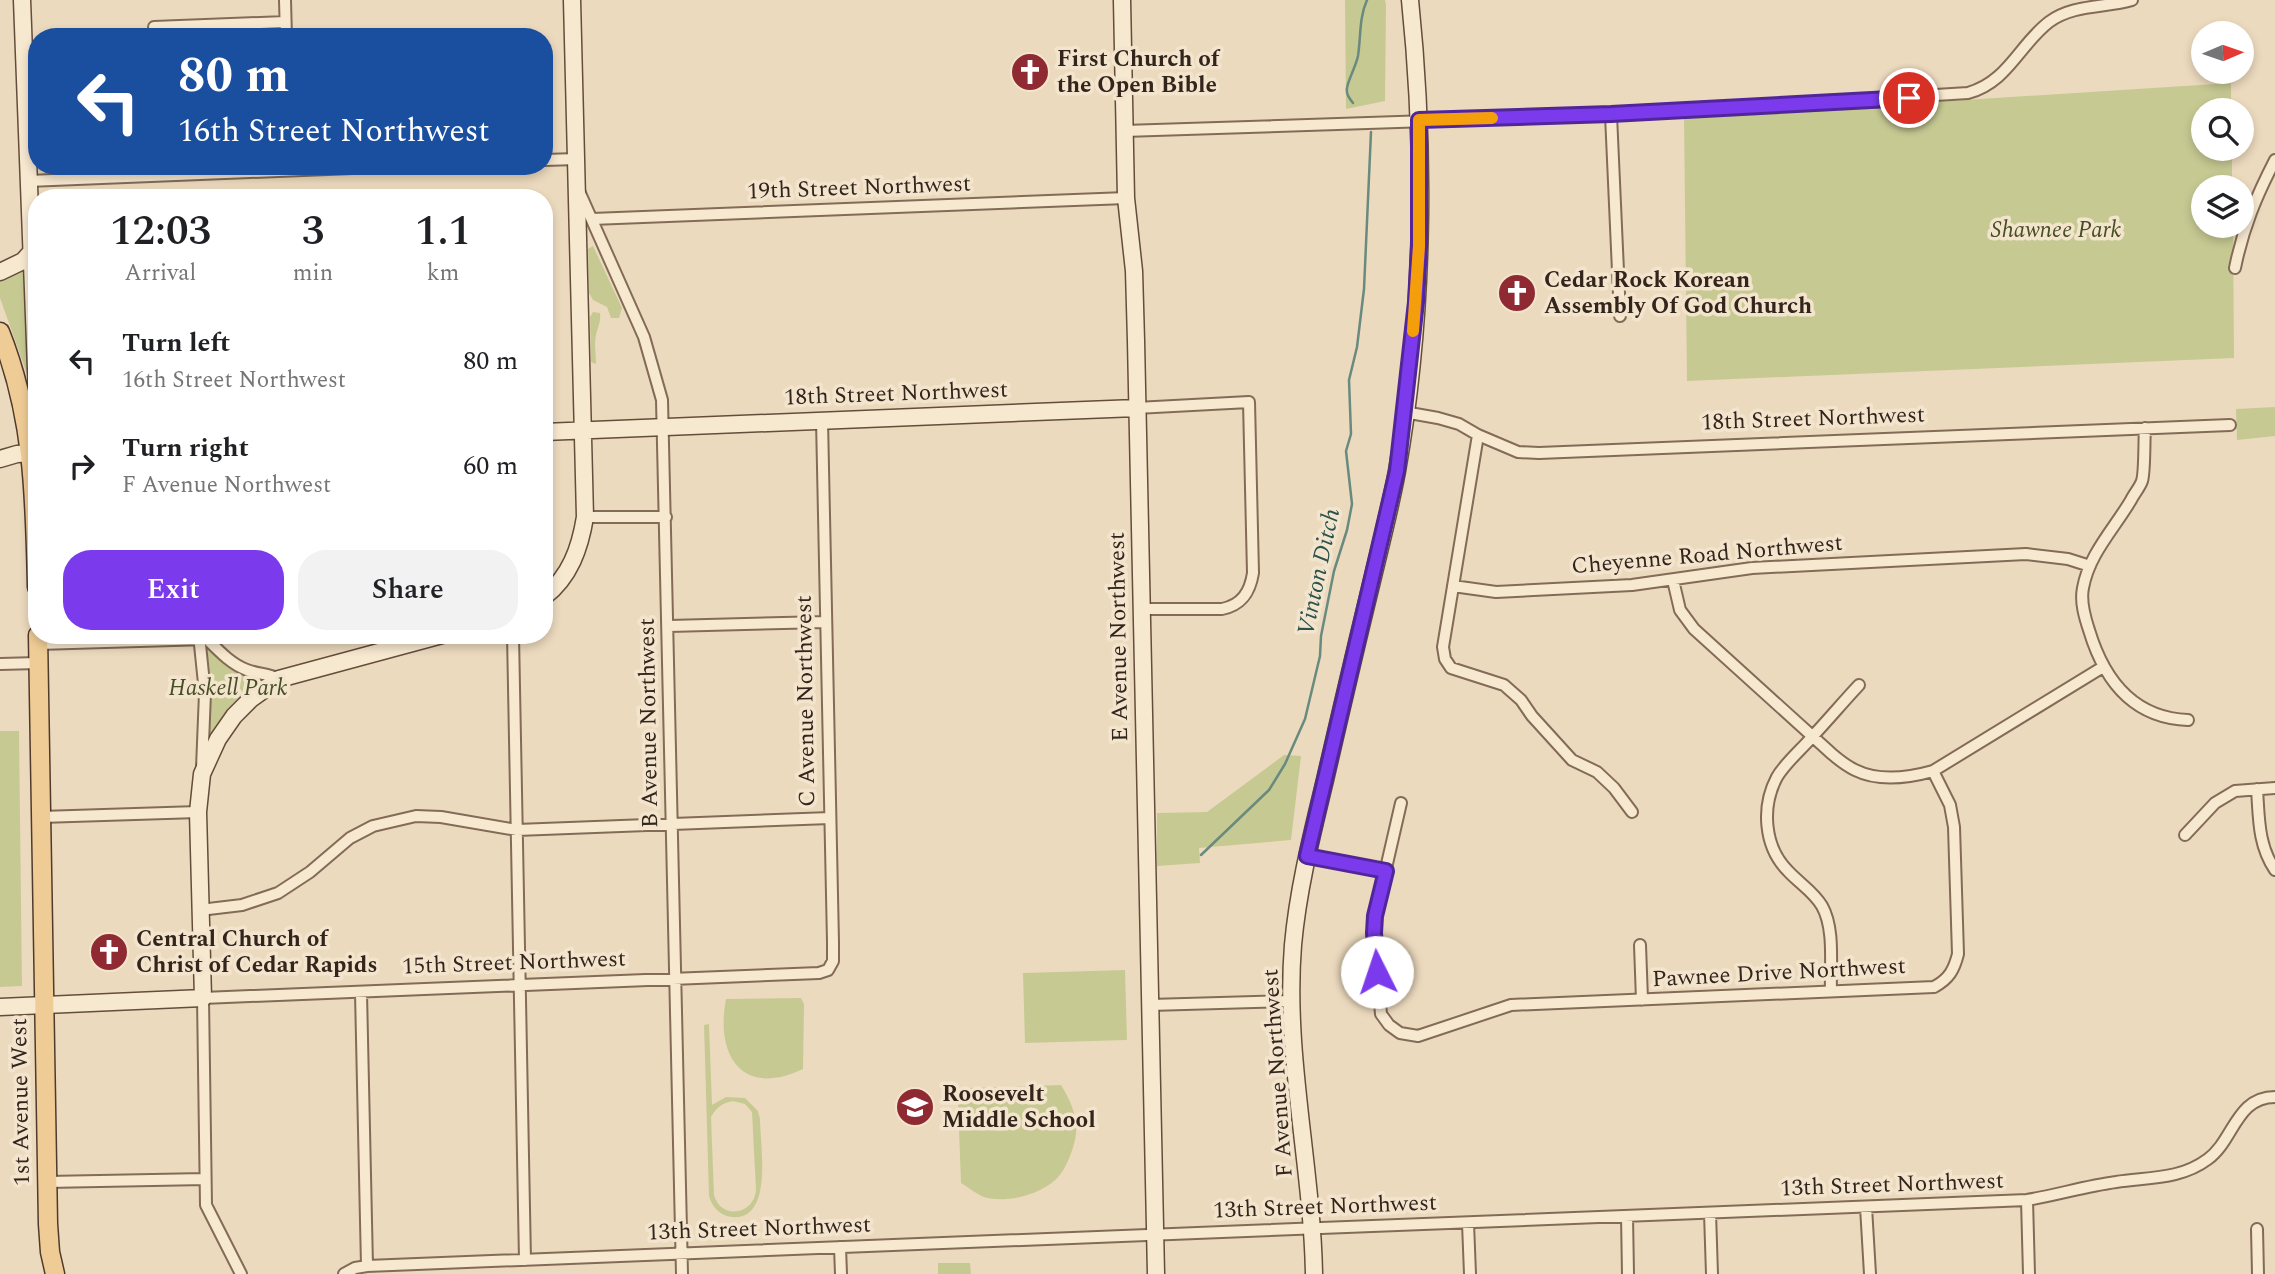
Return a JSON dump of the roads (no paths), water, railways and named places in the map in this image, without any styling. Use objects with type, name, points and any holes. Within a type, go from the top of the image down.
[{"type":"main road","points":[[0,332],[20,391],[28,426]]},
{"type":"main road","name":"1st Avenue West","points":[[38,644],[47,1182],[50,1252],[55,1274]]},
{"type":"street","points":[[22,0],[28,189]]},
{"type":"street","points":[[285,0],[285,28]]},
{"type":"street","points":[[553,588],[573,560],[585,517],[572,0]]},
{"type":"street","name":"E Avenue Northwest","points":[[1122,0],[1126,198],[1134,273],[1156,1274]]},
{"type":"street","name":"F Avenue Northwest","points":[[1314,1274],[1313,1229],[1294,1046],[1293,947],[1307,856],[1397,471],[1417,288],[1419,120],[1410,0]]},
{"type":"street","points":[[1124,131],[1611,114],[1968,93],[1991,85],[2050,21],[2088,6],[2132,0]]},
{"type":"street","points":[[154,27],[285,22]]},
{"type":"street","points":[[1611,114],[1620,316]]},
{"type":"street","points":[[553,160],[577,159]]},
{"type":"street","points":[[2235,268],[2245,227],[2275,160]]},
{"type":"street","points":[[28,181],[148,175]]},
{"type":"street","name":"B Avenue Northwest","points":[[578,188],[644,337],[662,400],[682,1274]]},
{"type":"street","name":"19th Street Northwest","points":[[592,219],[1126,198]]},
{"type":"street","points":[[0,272],[23,261],[28,255]]},
{"type":"street","name":"18th Street Northwest","points":[[553,431],[1250,402],[1254,573],[1250,589],[1232,607],[1222,609],[1141,610]]},
{"type":"street","name":"18th Street Northwest","points":[[1404,412],[1459,424],[1518,452],[1539,453],[2230,425]]},
{"type":"street","name":"C Avenue Northwest","points":[[819,973],[828,970],[833,961],[822,420]]},
{"type":"street","points":[[2145,428],[2142,480],[2090,566],[2082,590],[2084,615],[2103,667],[2118,688],[2137,706],[2158,716],[2188,720]]},
{"type":"street","points":[[1478,435],[1443,648],[1445,659],[1451,668],[1504,685],[1572,760],[1597,772],[1614,788],[1632,812]]},
{"type":"street","points":[[0,458],[28,454]]},
{"type":"street","points":[[585,517],[666,517]]},
{"type":"street","name":"Cheyenne Road Northwest","points":[[1453,586],[1496,592],[1632,585],[1752,568],[2026,554],[2068,559],[2090,566]]},
{"type":"street","points":[[1673,580],[1680,610],[1694,629],[1812,737],[1856,771],[1895,778],[1933,771],[2103,667]]},
{"type":"street","points":[[669,626],[825,622]]},
{"type":"street","points":[[200,644],[205,692],[198,812],[206,1205],[241,1274]]},
{"type":"street","points":[[212,644],[225,657],[247,670],[279,679]]},
{"type":"street","points":[[202,775],[218,739],[234,716],[251,699],[279,679],[409,644]]},
{"type":"street","points":[[513,644],[525,1260]]},
{"type":"street","points":[[0,664],[38,663]]},
{"type":"street","points":[[1831,991],[1829,925],[1822,906],[1787,870],[1774,851],[1766,827],[1769,797],[1777,776],[1859,685]]},
{"type":"street","name":"Pawnee Drive Northwest","points":[[1386,871],[1375,916],[1374,933],[1379,997],[1381,1014],[1389,1025],[1400,1033],[1418,1036],[1511,1004],[1934,987],[1945,981],[1954,968],[1958,954],[1954,827],[1950,806],[1933,771]]},
{"type":"street","points":[[2185,835],[2215,803],[2235,791],[2275,788]]},
{"type":"street","points":[[2257,789],[2260,834],[2275,870]]},
{"type":"street","points":[[1307,856],[1386,871],[1401,803]]},
{"type":"street","points":[[41,817],[198,812]]},
{"type":"street","points":[[200,910],[242,905],[278,893],[310,872],[350,838],[373,826],[416,816],[442,817],[517,830],[830,818]]},
{"type":"street","points":[[1640,945],[1642,1000]]},
{"type":"street","name":"15th Street Northwest","points":[[0,1007],[819,973]]},
{"type":"street","points":[[361,993],[367,1266]]},
{"type":"street","points":[[1150,1005],[1292,1001]]},
{"type":"street","name":"13th Street Northwest","points":[[344,1274],[367,1266],[2027,1200],[2114,1182],[2178,1175],[2210,1158],[2242,1112],[2253,1102],[2265,1097],[2275,1097]]},
{"type":"street","points":[[47,1182],[205,1179]]},
{"type":"street","points":[[2027,1200],[2029,1274]]},
{"type":"street","points":[[1866,1207],[1870,1274]]},
{"type":"street","points":[[1710,1213],[1712,1274]]},
{"type":"street","points":[[1627,1216],[1628,1274]]},
{"type":"street","points":[[1468,1223],[1469,1274]]},
{"type":"street","points":[[2257,1229],[2258,1274]]},
{"type":"street","points":[[840,1247],[841,1274]]},
{"type":"waterway","name":"Vinton Ditch","points":[[1353,103],[1347,88],[1358,56],[1361,20],[1367,0]]},
{"type":"waterway","name":"Vinton Ditch","points":[[1201,855],[1269,790],[1285,764],[1305,719],[1320,656],[1321,636],[1334,571],[1352,504],[1346,451],[1351,434],[1349,380],[1357,347],[1364,289],[1371,132]]},
{"type":"place","name":"First Church of the Open Bible","points":[[1030,72]]},
{"type":"place","name":"Cedar Rock Korean Assembly Of God Church","points":[[1517,293]]},
{"type":"place","name":"Central Church of Christ of Cedar Rapids","points":[[109,952]]},
{"type":"place","name":"Roosevelt Middle School","points":[[915,1107]]},
{"type":"park label","name":"Shawnee Park","points":[[2056,230]]},
{"type":"park label","name":"Haskell Park","points":[[228,688]]}]
